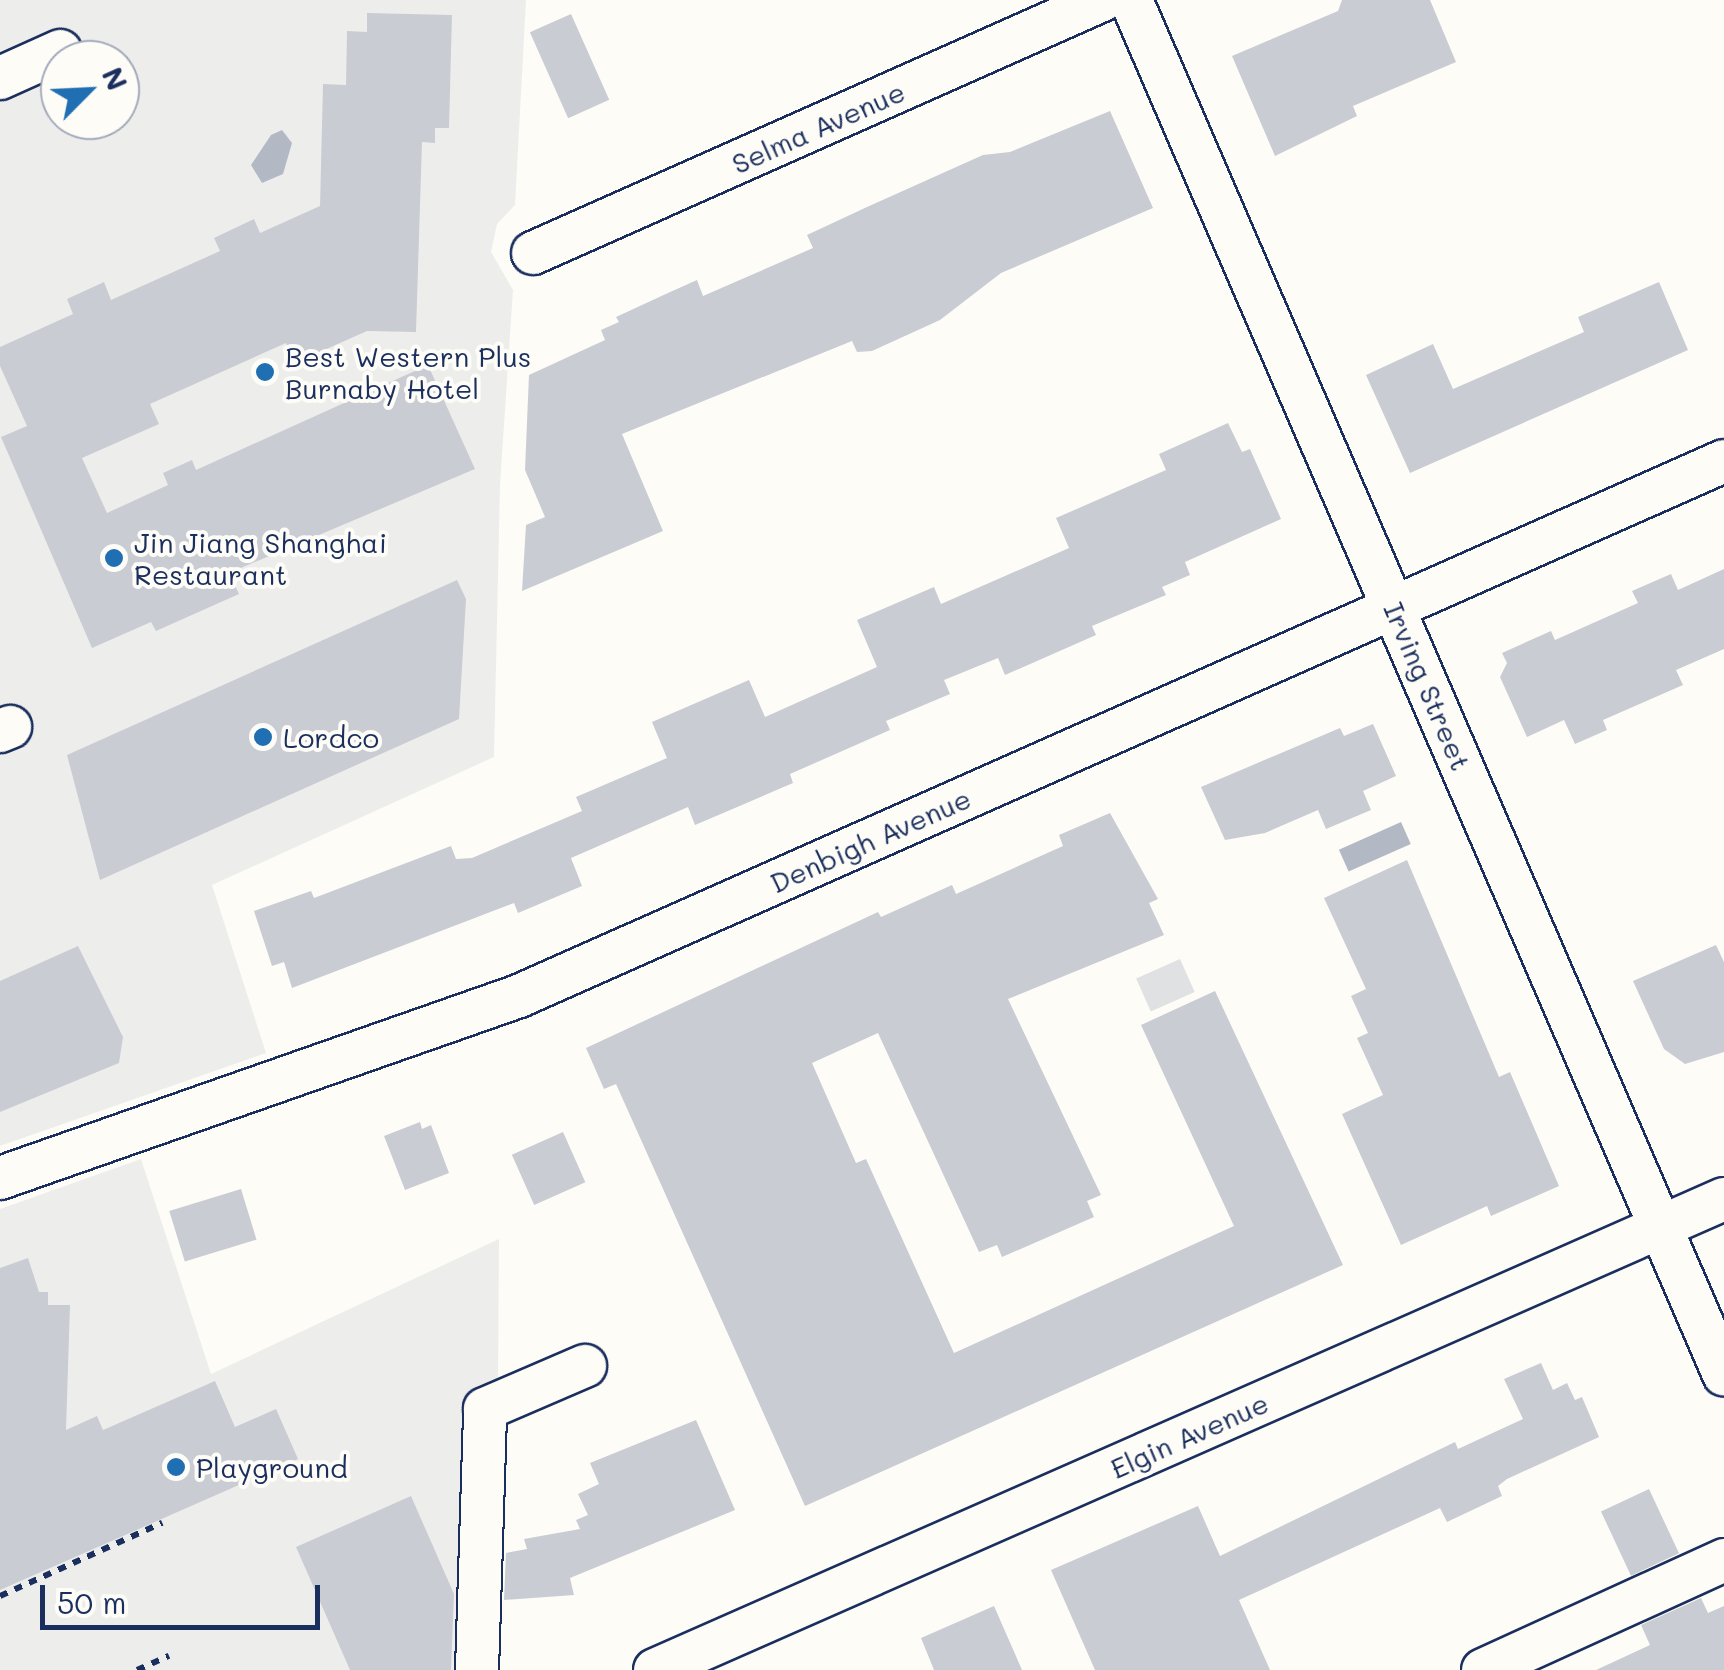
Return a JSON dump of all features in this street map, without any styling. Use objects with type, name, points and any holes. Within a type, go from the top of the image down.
[{"type":"street","name":"Selma Avenue","points":[[533,252],[1102,0]]},
{"type":"street","name":"Irving Street","points":[[1131,0],[1724,1374]]},
{"type":"street","points":[[0,78],[40,60]]},
{"type":"street","name":"Denbigh Avenue","points":[[0,1178],[519,996],[1724,461]]},
{"type":"street","name":"Elgin Avenue","points":[[655,1670],[1724,1199]]},
{"type":"street","points":[[477,1670],[485,1409],[584,1366]]},
{"type":"street","points":[[1484,1670],[1724,1560]]},
{"type":"path","points":[[0,1596],[162,1524]]},
{"type":"path","points":[[137,1670],[169,1656]]},
{"type":"shaded area","points":[[0,0],[526,0],[515,205],[497,224],[491,252],[513,290],[500,485],[494,757],[212,885],[266,1053],[0,1146]]},
{"type":"shaded area","points":[[282,130],[292,143],[283,174],[262,183],[251,165],[271,135]]},
{"type":"shaded area","points":[[1401,822],[1411,844],[1349,872],[1339,850]]},
{"type":"shaded area","points":[[1180,959],[1195,992],[1151,1011],[1136,979]]},
{"type":"shaded area","points":[[141,1159],[211,1374],[499,1239],[496,1670],[0,1670],[0,1209]]},
{"type":"building","points":[[1342,0],[1430,0],[1456,62],[1353,106],[1357,116],[1275,156],[1232,56],[1338,11]]},
{"type":"building","points":[[367,13],[452,15],[449,128],[435,128],[435,143],[422,142],[416,332],[367,331],[295,363],[286,343],[150,404],[159,424],[82,458],[107,513],[168,485],[163,473],[192,460],[196,470],[428,365],[475,469],[229,573],[239,594],[156,631],[151,622],[92,648],[1,437],[27,426],[0,366],[0,347],[73,314],[67,299],[104,282],[111,300],[220,251],[214,238],[254,219],[260,233],[320,206],[323,84],[346,85],[347,31],[367,32]]},
{"type":"building","points":[[571,14],[609,100],[568,118],[530,32]]},
{"type":"building","points":[[1110,111],[1153,208],[1001,273],[940,320],[872,351],[857,352],[852,341],[622,434],[663,531],[522,591],[526,525],[545,517],[525,470],[529,375],[605,340],[601,330],[619,322],[616,317],[668,293],[697,280],[703,296],[813,248],[807,235],[867,207],[983,155],[1010,152]]},
{"type":"building","points":[[1659,282],[1688,350],[1410,473],[1366,375],[1433,344],[1453,389],[1584,332],[1578,317]]},
{"type":"building","points":[[1228,423],[1242,452],[1250,449],[1281,519],[1185,562],[1190,575],[1162,587],[1166,595],[1092,626],[1096,635],[1005,675],[998,658],[944,680],[950,694],[886,721],[890,730],[790,774],[793,783],[695,825],[688,807],[571,858],[582,886],[518,913],[514,903],[292,988],[284,962],[272,966],[254,911],[311,891],[314,898],[451,846],[456,859],[472,858],[582,811],[576,797],[667,758],[652,722],[749,680],[765,717],[877,667],[857,620],[934,587],[941,604],[1069,548],[1056,518],[1166,470],[1159,454]]},
{"type":"building","points":[[1724,569],[1724,649],[1676,670],[1683,685],[1603,720],[1607,730],[1575,744],[1564,720],[1527,737],[1500,677],[1507,663],[1502,653],[1551,631],[1555,640],[1638,603],[1632,591],[1671,574],[1678,590]]},
{"type":"building","name":"Lordco","points":[[457,580],[466,599],[459,719],[100,880],[67,755]]},
{"type":"building","points":[[1373,724],[1396,776],[1363,791],[1371,810],[1326,829],[1318,810],[1265,833],[1225,840],[1201,787],[1340,728],[1344,736]]},
{"type":"building","points":[[1110,813],[1158,899],[1149,903],[1164,935],[1008,999],[1101,1195],[1087,1201],[1094,1217],[1002,1257],[997,1245],[979,1252],[878,1033],[812,1063],[856,1163],[866,1159],[954,1353],[1234,1226],[1141,1025],[1215,991],[1343,1265],[805,1506],[616,1084],[604,1089],[586,1048],[878,912],[881,917],[952,885],[956,894],[1063,846],[1059,835]]},
{"type":"building","points":[[1407,860],[1499,1077],[1510,1072],[1559,1186],[1491,1216],[1487,1206],[1401,1245],[1342,1114],[1383,1095],[1357,1038],[1368,1033],[1351,996],[1366,989],[1324,898]]},
{"type":"building","points":[[1716,945],[1724,962],[1724,1052],[1685,1064],[1664,1049],[1633,981]]},
{"type":"building","points":[[78,946],[123,1037],[119,1063],[0,1112],[0,981]]},
{"type":"building","points":[[420,1122],[422,1129],[431,1125],[449,1173],[405,1190],[384,1136]]},
{"type":"building","points":[[563,1132],[585,1182],[534,1205],[512,1155]]},
{"type":"building","points":[[241,1189],[256,1240],[185,1262],[169,1211]]},
{"type":"building","points":[[28,1258],[39,1292],[48,1292],[48,1305],[70,1305],[66,1430],[97,1416],[103,1430],[215,1381],[235,1427],[276,1409],[298,1459],[0,1590],[0,1268]]},
{"type":"building","points":[[1541,1363],[1553,1390],[1567,1383],[1575,1400],[1582,1397],[1599,1437],[1507,1479],[1498,1486],[1502,1496],[1447,1522],[1440,1508],[1239,1600],[1270,1670],[1095,1670],[1051,1570],[1198,1506],[1220,1556],[1455,1442],[1458,1449],[1523,1419],[1504,1379]]},
{"type":"building","points":[[696,1420],[735,1510],[570,1578],[574,1595],[504,1600],[506,1553],[527,1549],[524,1539],[580,1529],[576,1520],[588,1515],[578,1494],[599,1484],[590,1463]]},
{"type":"building","points":[[1649,1489],[1679,1553],[1631,1576],[1601,1511]]},
{"type":"building","points":[[411,1496],[454,1594],[451,1670],[350,1670],[296,1547]]},
{"type":"building","points":[[1701,1598],[1708,1613],[1724,1606],[1724,1670],[1596,1670],[1650,1645],[1641,1625]]},
{"type":"building","points":[[994,1606],[1022,1670],[934,1670],[921,1638]]},
{"type":"place","name":"Best Western Plus Burnaby Hotel","points":[[265,372]]},
{"type":"place","name":"Jin Jiang Shanghai Restaurant","points":[[114,558]]},
{"type":"place","name":"Lordco","points":[[263,737]]},
{"type":"place","name":"Playground","points":[[176,1467]]}]
